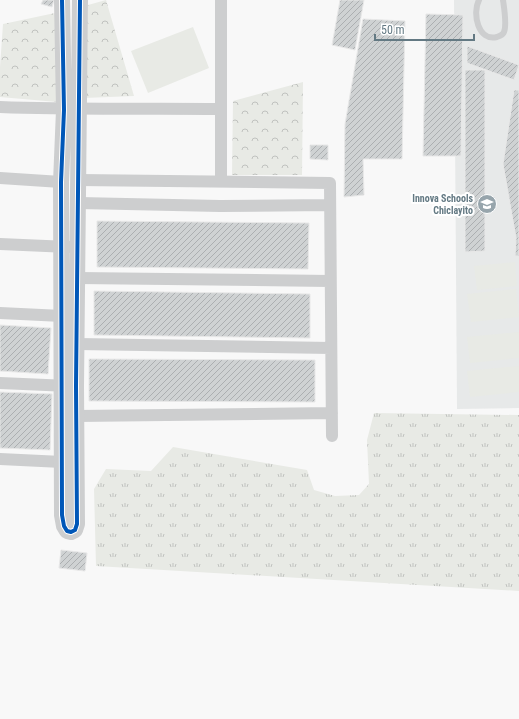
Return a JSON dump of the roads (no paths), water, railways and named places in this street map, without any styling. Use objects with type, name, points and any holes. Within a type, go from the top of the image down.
[{"type":"street","points":[[62,0],[61,18],[71,109],[79,180],[78,344],[69,386],[62,462],[62,515],[64,526],[67,531],[72,532],[77,524],[77,416],[69,386],[62,316],[61,182],[71,109],[80,0]]},
{"type":"street","points":[[221,0],[221,181]]},
{"type":"street","points":[[61,18],[79,18]]},
{"type":"street","points":[[0,107],[71,109],[221,109]]},
{"type":"street","points":[[0,178],[61,182]]},
{"type":"street","points":[[79,180],[330,183],[332,436]]},
{"type":"street","points":[[79,203],[220,206],[330,205]]},
{"type":"street","points":[[0,244],[78,247]]},
{"type":"street","points":[[78,278],[330,281]]},
{"type":"street","points":[[0,313],[62,316]]},
{"type":"street","points":[[78,344],[331,348]]},
{"type":"street","points":[[0,383],[69,386]]},
{"type":"street","points":[[77,416],[332,413]]},
{"type":"street","points":[[0,459],[62,462]]},
{"type":"lane","points":[[479,0],[477,2],[477,14],[479,29],[482,34],[487,37],[495,37],[502,35],[505,31],[504,0]]},
{"type":"place","name":"Innova Schools Chiclayito","points":[[487,204]]}]
